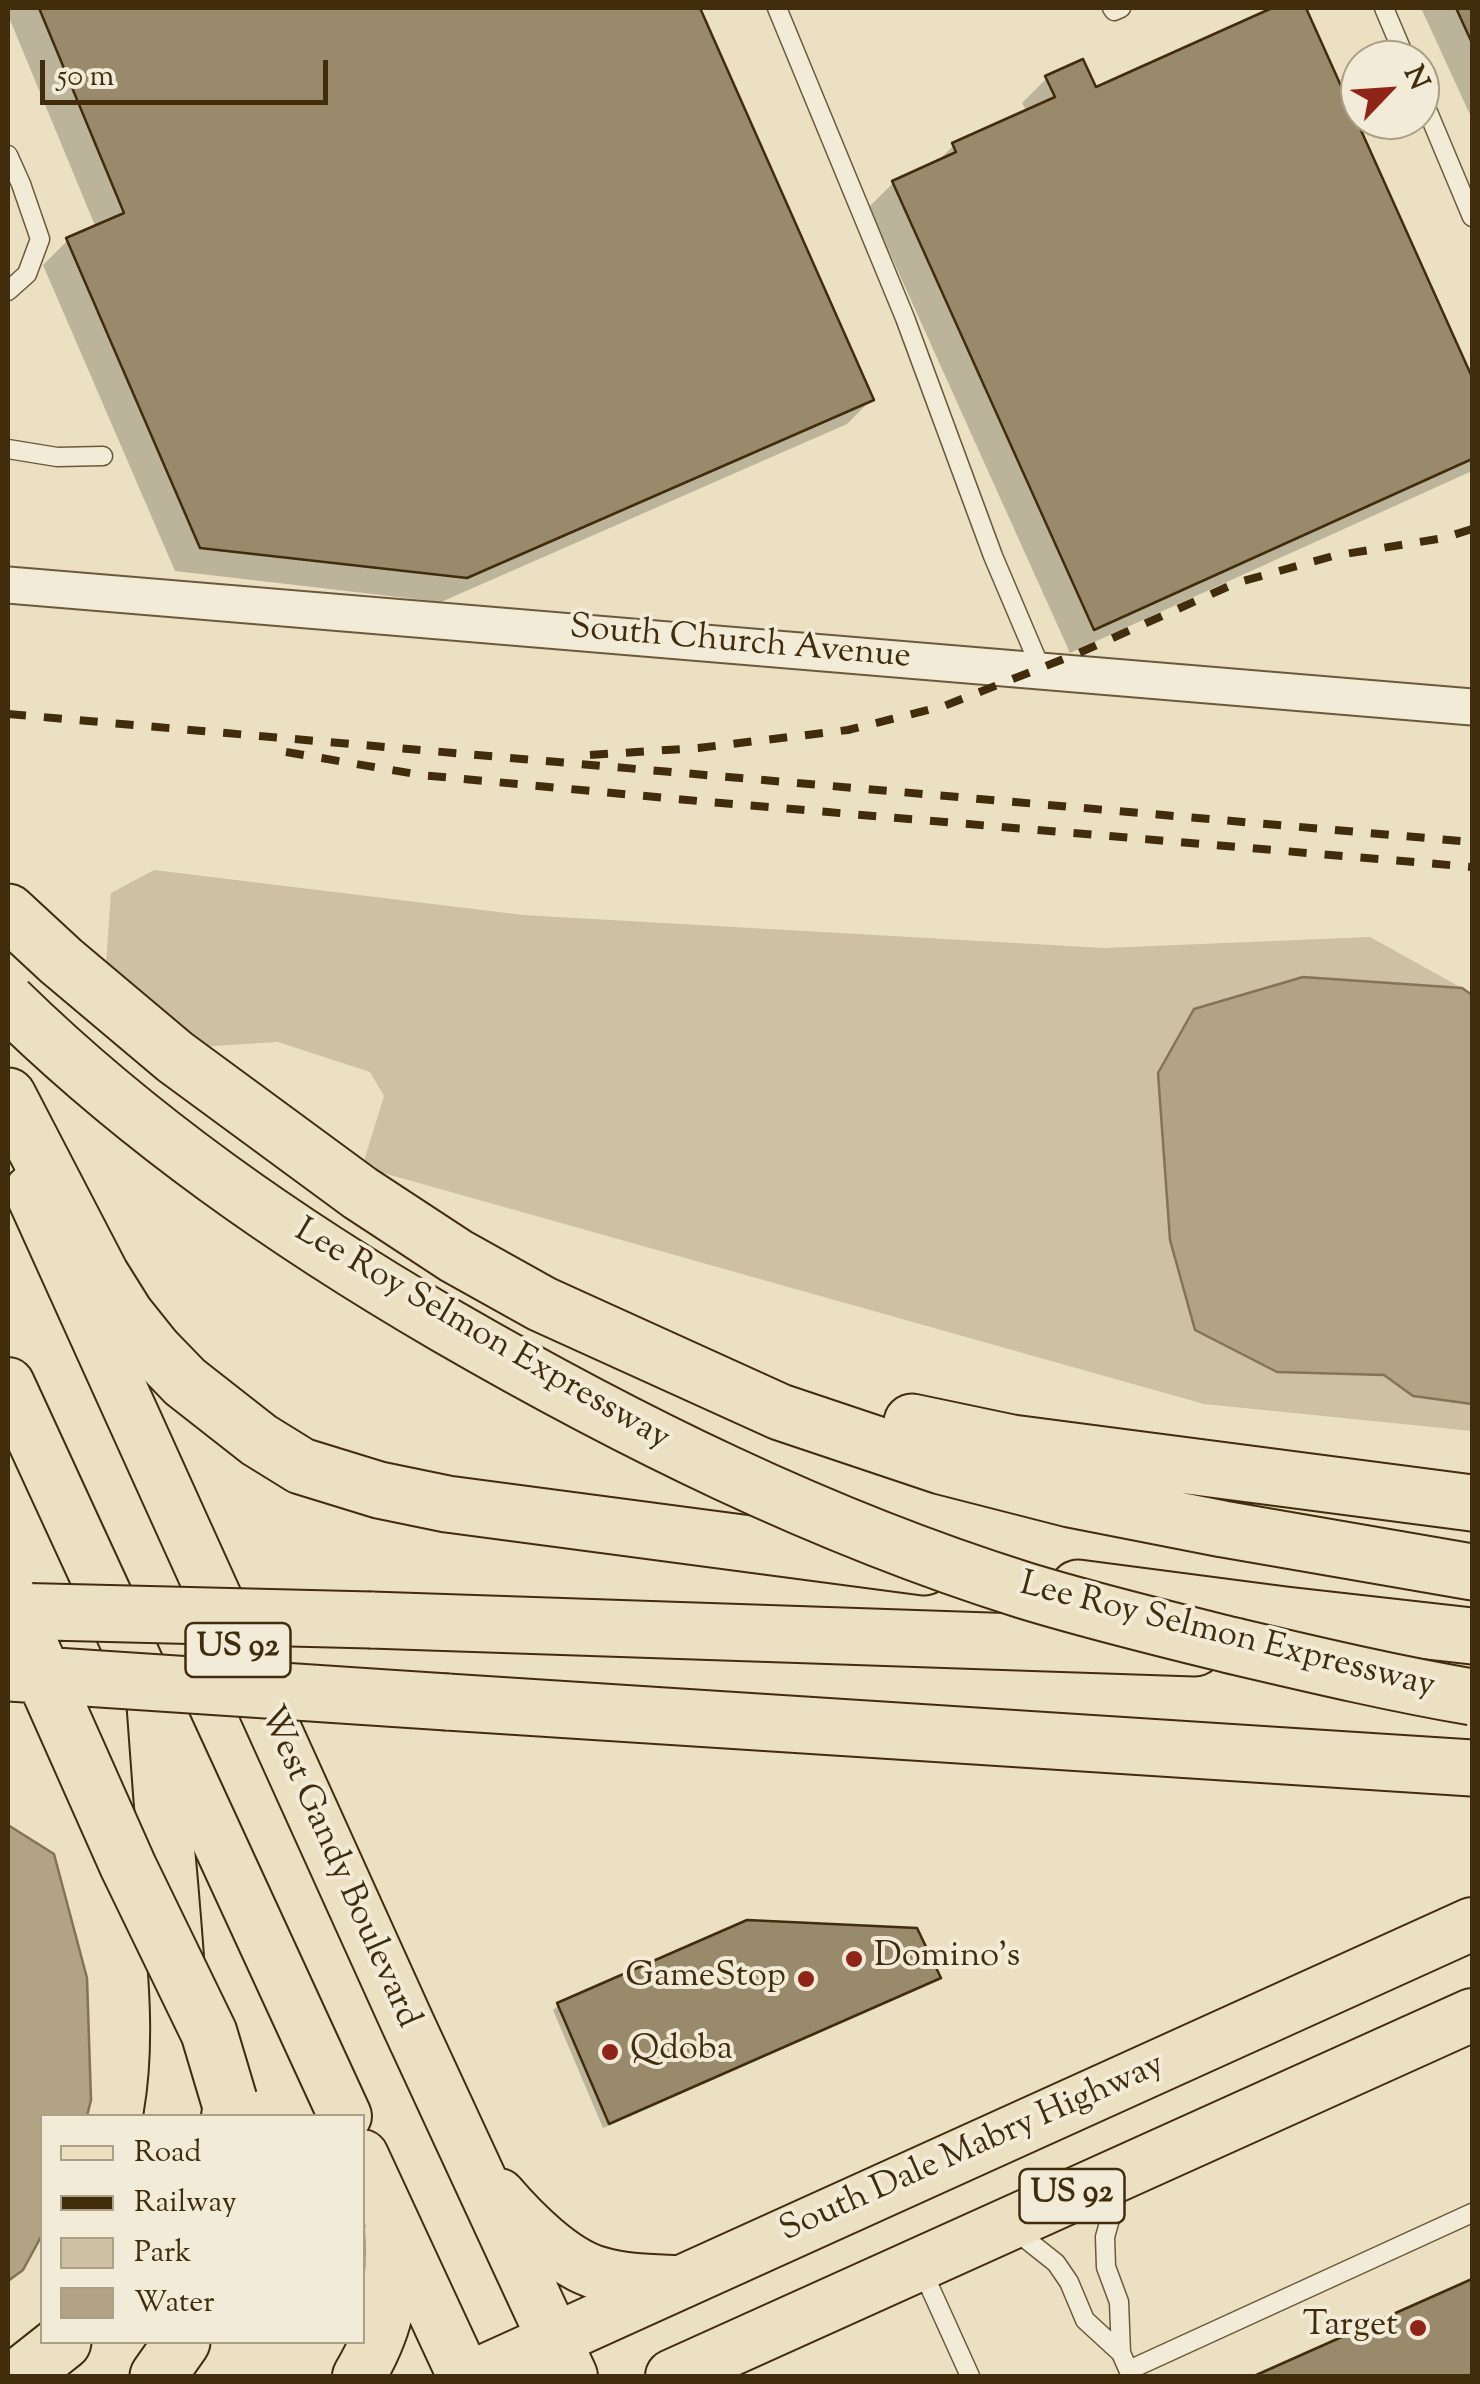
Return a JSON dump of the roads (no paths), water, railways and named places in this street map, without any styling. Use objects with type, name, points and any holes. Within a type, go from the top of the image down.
[{"type":"highway","name":"Lee Roy Selmon Expressway","points":[[8,912],[60,962],[175,1057],[360,1193],[456,1256],[542,1304],[780,1412],[941,1466],[1052,1494],[1223,1529],[1472,1572]]},
{"type":"highway","name":"Lee Roy Selmon Expressway","points":[[8,1002],[106,1093],[174,1148],[318,1248],[515,1366],[724,1472],[919,1554],[1021,1589],[1127,1620],[1358,1676],[1472,1697]]},
{"type":"highway","points":[[8,1096],[101,1275],[126,1315],[184,1382],[301,1466],[379,1490],[446,1504],[1472,1636]]},
{"type":"highway","points":[[705,1378],[1012,1444],[1472,1503]]},
{"type":"highway","points":[[8,1596],[128,1866],[209,2033],[230,2108]]},
{"type":"highway","points":[[8,1611],[1472,1658]]},
{"type":"highway","points":[[8,1673],[1450,1766]]},
{"type":"highway","points":[[155,1705],[178,1983],[179,2033],[172,2114]]},
{"type":"highway","points":[[20,2376],[60,2344]]},
{"type":"highway","points":[[158,2376],[181,2344]]},
{"type":"main road","name":"West Gandy Boulevard","points":[[8,1140],[562,2358]]},
{"type":"main road","name":"US 92","points":[[8,1384],[343,2114]]},
{"type":"main road","name":"South Dale Mabry Highway","points":[[474,2376],[562,2358],[682,2282],[1472,1924]]},
{"type":"main road","name":"US 92","points":[[672,2376],[1472,2015]]},
{"type":"main road","name":"US 92","points":[[469,2160],[513,2211],[581,2266],[598,2274],[640,2281],[682,2282]]},
{"type":"main road","points":[[365,2163],[464,2376]]},
{"type":"main road","points":[[359,2376],[377,2346],[386,2317],[392,2272],[390,2217]]},
{"type":"street","name":"South Church Avenue","points":[[8,585],[1472,707]]},
{"type":"lane","points":[[777,8],[905,318],[992,556],[1040,670]]},
{"type":"lane","points":[[1112,8],[1122,8]]},
{"type":"lane","points":[[1384,8],[1398,40]]},
{"type":"lane","points":[[1440,140],[1472,217]]},
{"type":"lane","points":[[8,155],[40,239],[27,274],[8,291]]},
{"type":"lane","points":[[8,450],[57,457],[104,456]]},
{"type":"lane","points":[[1124,2173],[1105,2238],[1106,2267],[1118,2302],[1127,2367]]},
{"type":"lane","points":[[1127,2367],[1472,2213]]},
{"type":"lane","points":[[1008,2226],[1056,2263],[1085,2320],[1127,2367]]},
{"type":"lane","points":[[920,2265],[970,2376]]},
{"type":"water","points":[[1303,977],[1462,988],[1472,995],[1472,1404],[1413,1396],[1384,1375],[1277,1372],[1195,1330],[1170,1240],[1158,1073],[1194,1009]]},
{"type":"water","points":[[8,1825],[54,1854],[87,1978],[91,2100],[88,2114],[40,2114],[40,2239],[23,2270],[8,2281]]},
{"type":"railway","points":[[590,755],[698,748],[848,730],[944,706],[1079,653],[1236,583],[1333,556],[1444,538],[1472,529]]},
{"type":"railway","points":[[8,714],[1472,842]]},
{"type":"railway","points":[[286,752],[421,775],[1472,867]]},
{"type":"place","name":"Domino's","points":[[854,1959]]},
{"type":"place","name":"GameStop","points":[[806,1979]]},
{"type":"place","name":"Qdoba","points":[[610,2052]]},
{"type":"place","name":"Target","points":[[1418,2328]]}]
